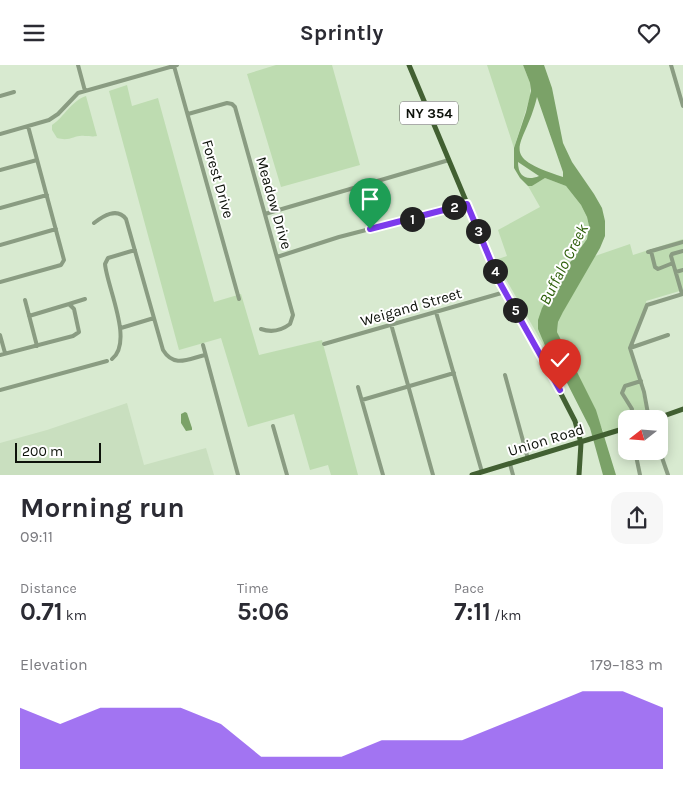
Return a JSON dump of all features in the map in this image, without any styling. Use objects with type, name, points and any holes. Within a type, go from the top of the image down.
[{"type":"main road","name":"NY 354","points":[[409,65],[505,292],[576,421],[584,442],[580,475]]},
{"type":"main road","points":[[668,414],[683,409]]},
{"type":"main road","name":"Union Road","points":[[472,475],[618,431]]},
{"type":"street","points":[[78,65],[85,91]]},
{"type":"street","points":[[0,134],[46,121],[58,114],[74,96],[85,91],[176,65]]},
{"type":"street","name":"Forest Drive","points":[[176,65],[239,299]]},
{"type":"street","points":[[671,65],[683,106]]},
{"type":"street","points":[[0,96],[14,92]]},
{"type":"street","name":"Meadow Drive","points":[[188,114],[227,103],[234,105],[293,315],[290,325],[285,328],[276,331],[261,329]]},
{"type":"street","points":[[0,281],[61,265],[64,260],[28,126]]},
{"type":"street","points":[[0,170],[37,160]]},
{"type":"street","points":[[265,214],[449,161]]},
{"type":"street","points":[[0,208],[47,195]]},
{"type":"street","points":[[277,257],[340,237],[467,204]]},
{"type":"street","points":[[94,223],[101,217],[112,213],[122,214],[126,219],[163,351],[170,359],[179,362],[205,355]]},
{"type":"street","points":[[0,245],[56,229]]},
{"type":"street","points":[[673,263],[658,269],[655,267],[650,252],[683,242]]},
{"type":"street","points":[[112,359],[120,345],[121,328],[105,264],[108,258],[135,250]]},
{"type":"street","points":[[647,410],[630,348],[647,305],[683,294],[672,254],[683,251]]},
{"type":"street","points":[[676,272],[683,270]]},
{"type":"street","name":"Weigand Street","points":[[324,344],[505,292]]},
{"type":"street","points":[[29,316],[84,299]]},
{"type":"street","points":[[25,300],[37,346]]},
{"type":"street","points":[[0,355],[73,336],[79,332],[74,309],[70,304]]},
{"type":"street","points":[[436,312],[482,472]]},
{"type":"street","points":[[121,328],[154,318]]},
{"type":"street","points":[[392,324],[433,475]]},
{"type":"street","points":[[0,335],[5,353]]},
{"type":"street","points":[[630,348],[668,335]]},
{"type":"street","points":[[202,345],[238,475]]},
{"type":"street","points":[[0,390],[107,361]]},
{"type":"street","points":[[362,400],[454,373]]},
{"type":"street","points":[[504,375],[528,459]]},
{"type":"street","points":[[632,410],[622,393],[625,386],[640,381]]},
{"type":"street","points":[[358,387],[383,475]]},
{"type":"street","points":[[273,426],[287,475]]},
{"type":"street","points":[[636,460],[640,475]]},
{"type":"street","points":[[663,460],[668,475]]},
{"type":"street","points":[[510,464],[513,475]]},
{"type":"shaded area","points":[[276,65],[332,65],[360,165],[281,187],[247,74]]},
{"type":"shaded area","points":[[487,65],[523,65],[530,83],[530,97],[514,148]]},
{"type":"shaded area","points":[[523,65],[544,65],[552,88],[563,143],[572,162],[602,208],[605,221],[605,236],[600,248],[563,312],[558,322],[557,332],[596,410],[616,475],[603,475],[590,428],[566,381],[549,355],[538,329],[538,320],[542,308],[558,279],[587,239],[589,226],[581,205],[566,186],[545,178],[532,186],[528,186],[514,168],[514,148],[526,112],[531,91]],"holes":[[[537,97],[563,172],[563,177],[528,162],[521,155],[522,139]],[[518,162],[539,176],[524,177],[518,167]]]},
{"type":"shaded area","points":[[127,85],[132,106],[158,98],[214,302],[241,294],[259,355],[322,340],[358,475],[331,475],[328,465],[310,470],[294,414],[248,427],[221,338],[179,350],[109,91]]},
{"type":"shaded area","points":[[86,96],[97,136],[57,138],[52,130],[52,125],[76,101]]},
{"type":"shaded area","points":[[545,178],[566,186],[581,205],[589,226],[587,239],[558,279],[542,308],[543,341],[549,355],[495,260],[507,256],[498,230],[540,207],[528,186],[532,186]]},
{"type":"shaded area","points":[[683,239],[683,290],[646,301],[647,305],[630,348],[647,410],[618,410],[618,431],[605,435],[561,342],[557,332],[558,322],[572,293],[595,256],[630,244],[633,255]]},
{"type":"shaded area","points":[[127,403],[144,465],[206,448],[214,475],[0,475],[0,443],[47,430]]},
{"type":"shaded area","points":[[187,413],[192,430],[186,431],[181,423],[181,414]]},
{"type":"route","points":[[370,229],[467,204],[500,283],[560,390]]},
{"type":"water label","name":"Buffalo Creek","points":[[563,264]]}]
